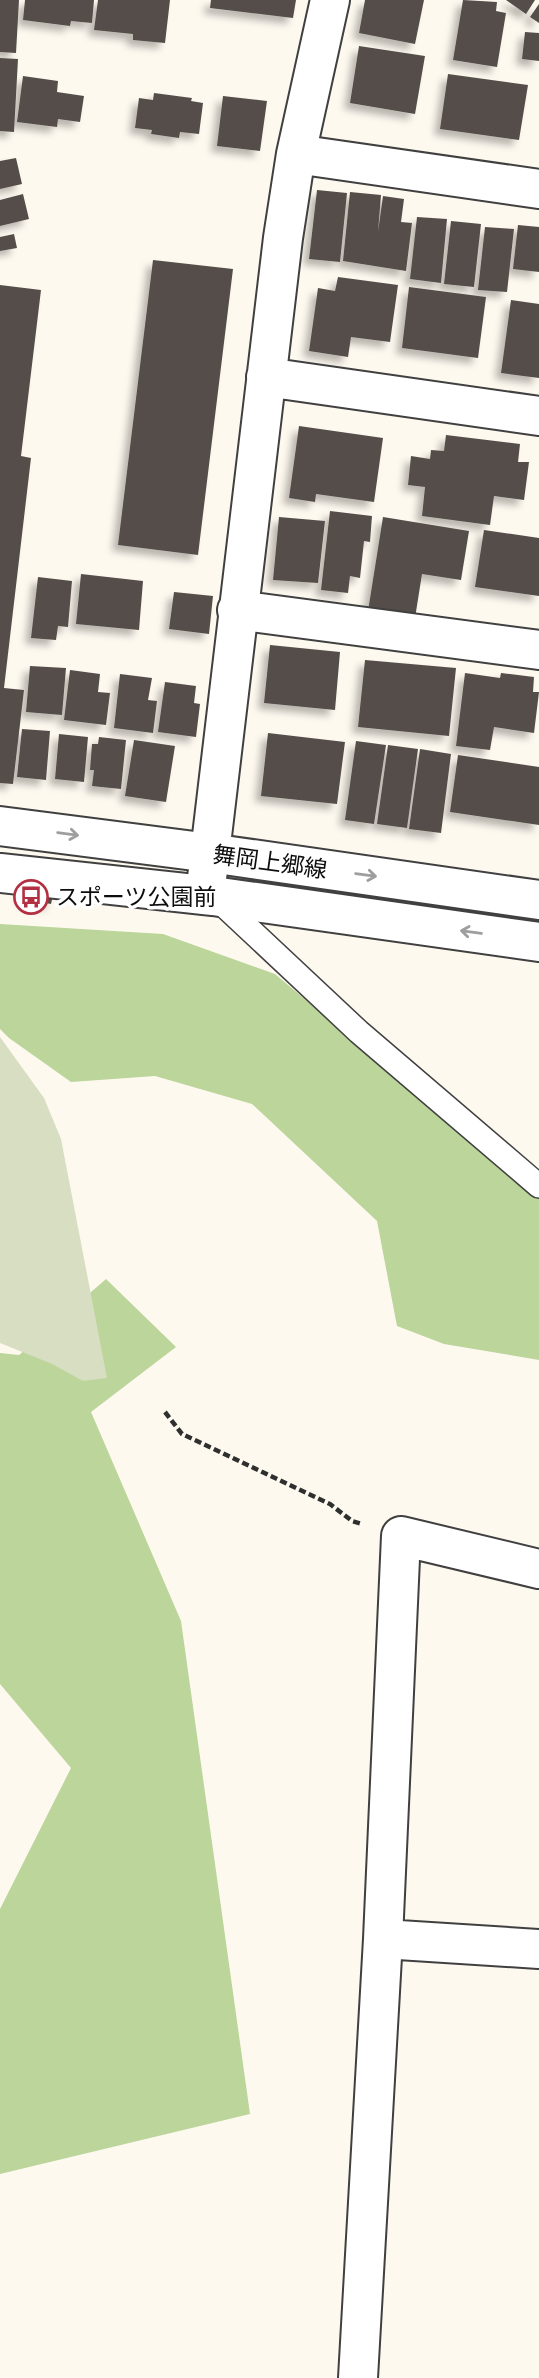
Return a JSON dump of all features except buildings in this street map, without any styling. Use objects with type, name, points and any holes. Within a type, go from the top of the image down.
[{"type":"street","points":[[209,895],[210,853],[237,610],[283,238],[296,154],[330,0]]},
{"type":"street","points":[[296,154],[539,189]]},
{"type":"street","points":[[266,377],[539,416]]},
{"type":"street","points":[[237,610],[539,650]]},
{"type":"street","name":"舞岡上郷線","points":[[0,826],[539,900]]},
{"type":"street","name":"舞岡上郷線","points":[[0,873],[209,895],[539,942]]},
{"type":"street","points":[[358,2378],[383,1939],[401,1536],[539,1569]]},
{"type":"street","points":[[383,1939],[539,1949]]},
{"type":"lane","points":[[209,895],[359,1032],[539,1185]]},
{"type":"path","points":[[165,1412],[182,1434],[330,1504],[352,1521],[401,1536]]},
{"type":"green space","points":[[0,924],[163,934],[275,974],[539,1196],[539,1360],[444,1344],[397,1326],[377,1221],[252,1104],[155,1076],[71,1082],[9,1038],[0,1029]]},
{"type":"green space","points":[[0,1037],[44,1098],[61,1139],[107,1378],[83,1381],[52,1364],[0,1343]]},
{"type":"green space","points":[[106,1279],[176,1347],[91,1412],[181,1621],[250,2114],[0,2174],[0,1909],[71,1768],[0,1684],[0,1353],[19,1355]]},
{"type":"place","name":"スポーツ公園前","points":[[31,897]]}]
